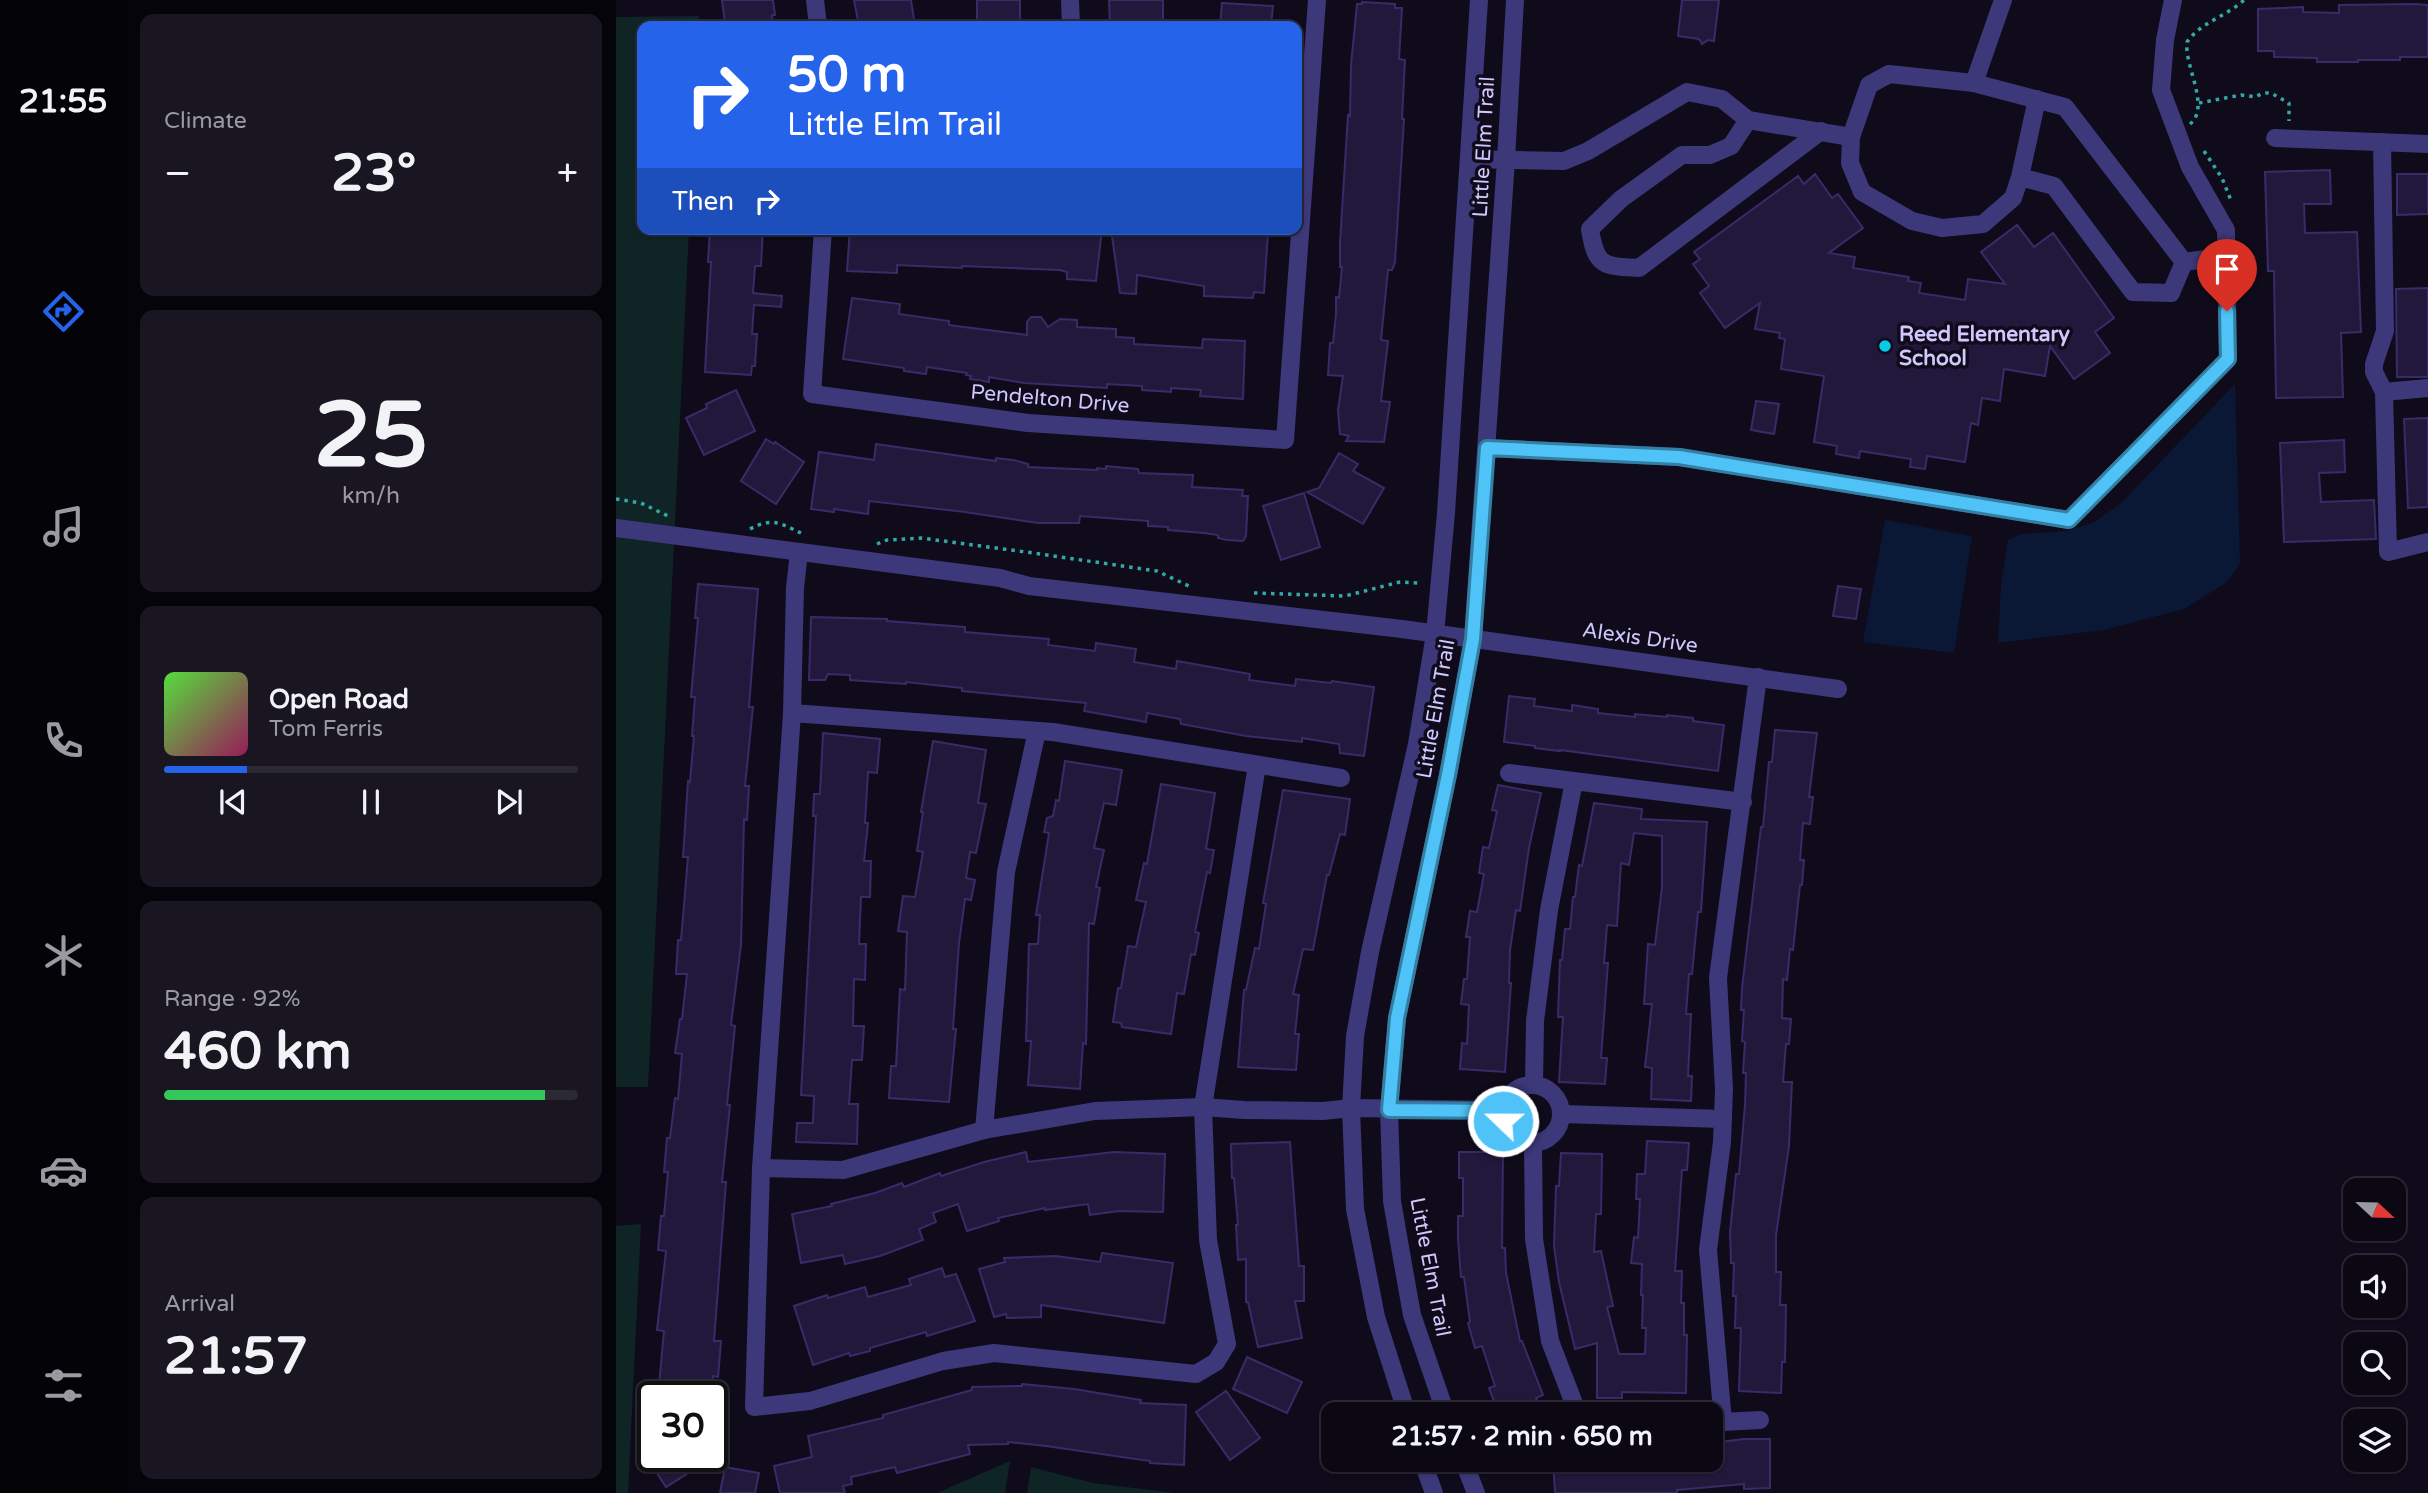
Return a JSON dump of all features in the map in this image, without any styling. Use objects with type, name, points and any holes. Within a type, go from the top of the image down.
[{"type":"street","points":[[815,0],[817,21]]},
{"type":"street","points":[[1070,0],[1071,21]]},
{"type":"street","points":[[1302,182],[1317,0]]},
{"type":"street","name":"Little Elm Trail","points":[[1403,1402],[1376,1317],[1364,1262],[1355,1209],[1351,1108],[1357,1024],[1373,939],[1417,744],[1435,634],[1446,513],[1479,0]]},
{"type":"street","name":"Little Elm Trail","points":[[1442,1402],[1412,1315],[1392,1201],[1389,1110],[1397,1018],[1448,775],[1473,639],[1507,160],[1515,0]]},
{"type":"street","points":[[1974,83],[2003,0]]},
{"type":"street","points":[[1487,448],[1679,457],[2069,520],[2228,359],[2227,230],[2190,167],[2161,90],[2165,40],[2173,0]]},
{"type":"street","points":[[2037,99],[2013,198],[1983,225],[1942,228],[1912,221],[1862,192],[1850,163],[1851,136],[1869,85],[1889,74],[1974,83],[2037,99],[2065,107],[2184,262]]},
{"type":"street","points":[[1469,159],[1564,161],[1588,151],[1687,92],[1722,99],[1748,120],[1851,136]]},
{"type":"street","points":[[1748,120],[1731,146],[1710,155],[1682,155],[1620,199],[1590,229],[1594,252],[1608,266],[1639,268],[1821,131]]},
{"type":"street","points":[[2281,139],[2428,144]]},
{"type":"street","points":[[2382,142],[2385,331],[2374,372],[2384,392],[2388,552],[2428,542]]},
{"type":"street","points":[[2020,177],[2054,186],[2133,292],[2171,293],[2184,262]]},
{"type":"street","name":"Pendelton Drive","points":[[823,235],[812,394],[1028,423],[1286,440],[1298,235]]},
{"type":"street","points":[[2184,262],[2227,256]]},
{"type":"street","points":[[2384,392],[2428,388]]},
{"type":"street","name":"Alexis Drive","points":[[616,528],[803,544],[1000,578],[1029,586],[1435,634],[1838,689]]},
{"type":"street","points":[[803,544],[795,588],[792,713],[761,1168],[754,1407],[810,1401],[943,1361],[994,1353],[1196,1374],[1216,1362],[1227,1344],[1208,1240],[1203,1107],[1257,765]]},
{"type":"street","points":[[1716,1402],[1708,1250],[1723,1119],[1718,978],[1758,677]]},
{"type":"street","points":[[792,713],[1037,731],[1341,778]]},
{"type":"street","points":[[984,1130],[1006,872],[1037,731]]},
{"type":"street","points":[[1509,773],[1743,802]]},
{"type":"street","points":[[1534,1084],[1535,1021],[1549,910],[1574,781]]},
{"type":"street","points":[[1534,1084],[1550,1090],[1556,1097],[1562,1114],[1556,1131],[1550,1137],[1533,1144],[1523,1142],[1507,1130],[1502,1111],[1510,1094],[1524,1085],[1534,1084]]},
{"type":"street","points":[[761,1168],[843,1170],[984,1130],[1095,1111],[1203,1107],[1324,1111],[1351,1108],[1502,1111]]},
{"type":"street","points":[[1562,1114],[1723,1119]]},
{"type":"street","points":[[1533,1144],[1534,1239],[1550,1341],[1573,1402]]},
{"type":"street","points":[[1723,1423],[1760,1420]]},
{"type":"street","points":[[1426,1472],[1434,1493]]},
{"type":"street","points":[[1468,1472],[1476,1493]]},
{"type":"path","points":[[2193,134],[2188,125],[2197,116],[2199,103],[2188,60],[2187,41],[2194,33],[2244,0]]},
{"type":"path","points":[[2199,103],[2241,95],[2256,97],[2268,92],[2289,103],[2281,139]]},
{"type":"path","points":[[2197,142],[2222,178],[2233,207]]},
{"type":"path","points":[[616,499],[640,503],[681,520]]},
{"type":"path","points":[[749,529],[766,521],[776,522],[803,544]]},
{"type":"path","points":[[870,545],[887,540],[920,538],[1026,552],[1157,571],[1196,589]]},
{"type":"path","points":[[1241,592],[1345,596],[1400,582],[1418,583]]},
{"type":"green space","points":[[699,16],[698,21],[637,21],[637,235],[689,235],[648,1087],[616,1087],[616,17]]},
{"type":"green space","points":[[641,1224],[628,1493],[616,1493],[616,1226]]},
{"type":"green space","points":[[1010,1461],[1005,1493],[937,1493]]},
{"type":"green space","points":[[1031,1467],[1093,1483],[1175,1493],[1027,1493]]},
{"type":"water","points":[[2235,384],[2240,563],[2227,582],[2184,609],[2104,630],[1998,643],[2001,585],[2008,540],[2022,534],[2064,531],[2093,523],[2120,504]]},
{"type":"water","points":[[1885,520],[1972,536],[1954,653],[1863,642]]},
{"type":"building","points":[[722,0],[773,0],[775,15],[772,15],[773,21],[725,21]]},
{"type":"building","points":[[854,0],[911,0],[914,21],[858,21]]},
{"type":"building","points":[[977,0],[1020,0],[1020,21],[977,21]]},
{"type":"building","points":[[1109,0],[1163,0],[1163,21],[1110,21]]},
{"type":"building","points":[[1682,0],[1719,0],[1714,41],[1708,40],[1702,44],[1699,39],[1678,36]]},
{"type":"building","points":[[1222,3],[1273,6],[1272,21],[1220,21]]},
{"type":"building","points":[[1357,4],[1395,4],[1395,8],[1402,8],[1399,59],[1405,60],[1395,262],[1392,270],[1388,270],[1381,340],[1388,341],[1381,401],[1390,402],[1384,442],[1346,441],[1349,436],[1340,434],[1338,410],[1343,376],[1328,375],[1330,343],[1333,343],[1336,297],[1339,298],[1342,267],[1340,242],[1348,115],[1350,116],[1351,65]]},
{"type":"building","points":[[2339,5],[2428,5],[2428,57],[2317,62],[2317,58],[2274,57],[2274,51],[2258,51],[2258,9],[2303,7],[2303,12],[2339,13]]},
{"type":"building","points":[[2330,170],[2331,204],[2304,204],[2305,233],[2357,232],[2361,332],[2341,333],[2343,397],[2276,398],[2274,271],[2268,271],[2265,172]]},
{"type":"building","name":"Reed Elementary School","points":[[1815,174],[1832,198],[1838,194],[1863,228],[1829,253],[1855,257],[1853,268],[1909,277],[1908,281],[1921,283],[1919,293],[1965,300],[1968,279],[2005,284],[1981,252],[2017,225],[2034,247],[2053,233],[2114,318],[2095,332],[2110,353],[2074,379],[2050,346],[2045,376],[2004,369],[2000,401],[1982,398],[1978,425],[1971,423],[1965,462],[1927,456],[1925,469],[1910,467],[1911,459],[1860,451],[1859,458],[1836,454],[1837,446],[1814,442],[1824,376],[1781,369],[1785,339],[1779,338],[1780,333],[1755,329],[1760,303],[1725,328],[1700,293],[1709,286],[1693,264],[1700,259],[1694,252],[1798,176],[1804,184]]},
{"type":"building","points":[[2397,174],[2428,174],[2428,214],[2397,215]]},
{"type":"building","points":[[710,235],[763,235],[761,266],[755,266],[753,293],[782,296],[781,307],[754,305],[752,334],[757,334],[755,366],[752,366],[751,375],[705,372],[711,262],[708,262]]},
{"type":"building","points":[[850,235],[1101,235],[1096,281],[1067,279],[1067,272],[1060,270],[962,266],[897,265],[897,273],[847,271]]},
{"type":"building","points":[[1112,235],[1268,235],[1264,293],[1254,292],[1253,298],[1204,296],[1204,286],[1137,275],[1136,294],[1120,293]]},
{"type":"building","points":[[2428,288],[2428,377],[2397,377],[2396,289]]},
{"type":"building","points":[[852,298],[900,304],[899,314],[949,321],[949,325],[1027,335],[1027,322],[1031,317],[1041,317],[1048,327],[1060,319],[1077,320],[1077,327],[1116,329],[1116,337],[1134,338],[1134,344],[1202,348],[1203,339],[1245,341],[1243,399],[1200,396],[1201,390],[1142,390],[1142,386],[1107,384],[1107,388],[1024,383],[989,377],[989,382],[970,379],[971,376],[966,375],[967,373],[927,367],[926,374],[843,359]]},
{"type":"building","points":[[736,390],[755,431],[704,455],[686,418],[707,408],[706,404]]},
{"type":"building","points":[[1756,401],[1779,404],[1774,434],[1751,430]]},
{"type":"building","points":[[2428,418],[2428,507],[2408,508],[2404,419]]},
{"type":"building","points":[[766,439],[804,462],[776,504],[741,481]]},
{"type":"building","points":[[2344,440],[2345,472],[2319,473],[2321,502],[2374,500],[2376,539],[2284,542],[2280,443]]},
{"type":"building","points":[[876,444],[996,461],[996,458],[1013,460],[1028,464],[1028,467],[1097,470],[1106,469],[1106,466],[1138,469],[1139,473],[1193,475],[1192,487],[1243,490],[1242,496],[1248,496],[1246,536],[1243,541],[1227,540],[1218,538],[1218,535],[1148,526],[1148,521],[1080,516],[1079,523],[1038,523],[869,501],[868,514],[811,509],[819,452],[874,460]]},
{"type":"building","points":[[1339,453],[1358,464],[1353,471],[1384,488],[1363,524],[1307,492],[1319,488]]},
{"type":"building","points":[[1304,493],[1320,547],[1281,560],[1263,506]]},
{"type":"building","points":[[698,584],[758,589],[749,707],[753,707],[745,786],[749,786],[747,820],[744,819],[741,945],[731,1025],[735,1026],[722,1182],[726,1182],[714,1341],[721,1341],[718,1377],[713,1376],[712,1381],[659,1381],[664,1331],[657,1330],[666,1251],[658,1250],[668,1172],[664,1172],[667,1138],[670,1138],[675,1098],[678,1099],[682,1054],[675,1053],[687,974],[676,974],[688,857],[683,857],[694,736],[695,697],[691,697],[698,618],[695,618]]},
{"type":"building","points":[[1838,586],[1861,589],[1856,619],[1833,616]]},
{"type":"building","points":[[811,617],[887,619],[965,627],[965,632],[1049,639],[1048,645],[1095,651],[1096,643],[1136,649],[1134,662],[1176,669],[1177,661],[1250,674],[1249,680],[1295,686],[1296,679],[1332,681],[1374,687],[1364,756],[1340,753],[1339,744],[1302,738],[1302,742],[1246,736],[1181,724],[1180,719],[1147,713],[1146,722],[1084,711],[1086,703],[962,691],[962,688],[906,682],[850,680],[850,675],[828,674],[825,680],[809,680]]},
{"type":"building","points":[[1509,696],[1535,699],[1534,706],[1572,711],[1572,705],[1598,709],[1598,713],[1635,717],[1635,714],[1667,715],[1724,725],[1718,771],[1504,742]]},
{"type":"building","points":[[1775,730],[1817,733],[1809,797],[1813,797],[1810,824],[1803,823],[1800,860],[1804,860],[1802,885],[1787,980],[1783,979],[1782,1018],[1791,1019],[1783,1082],[1792,1082],[1789,1146],[1776,1235],[1776,1272],[1781,1272],[1780,1305],[1786,1305],[1785,1362],[1782,1362],[1781,1393],[1739,1391],[1741,1328],[1735,1328],[1736,1296],[1733,1296],[1734,1263],[1731,1263],[1730,1232],[1736,1174],[1739,1174],[1745,1105],[1742,988]]},
{"type":"building","points":[[823,733],[880,739],[877,773],[868,772],[865,823],[868,823],[864,861],[871,861],[870,897],[861,897],[859,944],[866,944],[865,980],[854,979],[853,1026],[864,1026],[862,1060],[852,1060],[849,1104],[858,1104],[857,1144],[796,1142],[797,1123],[813,1123],[814,1096],[801,1095],[816,816],[813,816],[814,794],[820,794]]},
{"type":"building","points":[[933,741],[986,750],[978,803],[986,804],[976,853],[970,852],[966,878],[975,880],[971,900],[965,899],[959,943],[953,1029],[956,1029],[949,1102],[889,1098],[891,1066],[896,1066],[900,989],[905,990],[907,932],[898,931],[903,896],[915,897],[923,852],[917,851],[921,812]]},
{"type":"building","points":[[1065,761],[1122,770],[1116,805],[1104,803],[1094,848],[1104,850],[1096,887],[1100,888],[1094,924],[1089,923],[1086,1044],[1083,1043],[1080,1089],[1028,1085],[1031,1041],[1026,1041],[1029,944],[1038,944],[1040,915],[1036,915],[1049,833],[1044,832],[1047,818],[1053,816],[1056,800],[1059,801]]},
{"type":"building","points":[[1161,784],[1215,793],[1206,849],[1214,850],[1210,873],[1207,872],[1195,932],[1199,933],[1195,955],[1191,954],[1184,994],[1177,993],[1171,1034],[1122,1027],[1121,1023],[1113,1022],[1128,946],[1136,947],[1146,902],[1136,900],[1144,863],[1147,864]]},
{"type":"building","points":[[1498,785],[1541,793],[1529,848],[1520,911],[1516,910],[1510,950],[1511,983],[1505,1072],[1460,1069],[1462,1043],[1467,1044],[1469,1005],[1461,1004],[1464,979],[1467,979],[1470,937],[1466,937],[1470,911],[1477,912],[1484,874],[1479,873],[1483,847],[1489,848],[1497,811],[1492,810]]},
{"type":"building","points":[[1283,790],[1350,799],[1345,835],[1340,834],[1327,875],[1313,950],[1303,949],[1293,994],[1299,995],[1295,1034],[1299,1034],[1296,1070],[1238,1067],[1244,990],[1255,948],[1259,949],[1266,904],[1263,903]]},
{"type":"building","points":[[1594,803],[1642,809],[1641,819],[1707,822],[1701,912],[1698,912],[1686,1014],[1691,1014],[1688,1076],[1692,1076],[1691,1101],[1651,1099],[1652,1068],[1645,1067],[1652,1004],[1644,1004],[1648,944],[1655,945],[1662,887],[1662,836],[1634,833],[1629,865],[1621,863],[1617,926],[1607,925],[1604,963],[1608,963],[1601,1058],[1607,1058],[1605,1084],[1559,1082],[1563,1017],[1558,1017],[1560,960],[1565,929],[1570,929],[1579,865],[1582,866]]},
{"type":"building","points":[[1647,1141],[1689,1143],[1687,1170],[1682,1170],[1675,1271],[1682,1271],[1681,1303],[1684,1303],[1684,1335],[1687,1335],[1686,1393],[1622,1392],[1622,1398],[1597,1398],[1597,1343],[1575,1349],[1559,1282],[1554,1246],[1556,1186],[1559,1186],[1561,1153],[1602,1154],[1601,1214],[1596,1214],[1594,1252],[1601,1251],[1613,1306],[1607,1307],[1619,1354],[1645,1354],[1646,1328],[1642,1328],[1642,1264],[1631,1263],[1634,1237],[1638,1238],[1640,1199],[1636,1199],[1637,1174],[1645,1174]]},
{"type":"building","points":[[1290,1142],[1299,1266],[1304,1266],[1304,1301],[1295,1301],[1302,1338],[1258,1347],[1246,1302],[1246,1259],[1238,1260],[1238,1225],[1231,1144]]},
{"type":"building","points":[[1026,1152],[1028,1162],[1114,1152],[1165,1154],[1163,1212],[1119,1211],[1090,1215],[1088,1204],[1045,1208],[998,1218],[999,1221],[967,1231],[958,1204],[933,1213],[936,1222],[919,1229],[923,1240],[880,1256],[845,1264],[843,1255],[801,1263],[792,1214],[832,1206],[831,1204],[902,1183],[904,1187],[940,1173],[941,1176]]},
{"type":"building","points":[[1459,1152],[1503,1152],[1502,1248],[1505,1248],[1506,1273],[1520,1341],[1543,1395],[1536,1398],[1538,1402],[1494,1402],[1489,1388],[1495,1386],[1482,1346],[1475,1348],[1468,1323],[1464,1277],[1461,1277],[1458,1216],[1463,1216],[1463,1178],[1459,1178]]},
{"type":"building","points":[[1102,1253],[1173,1263],[1164,1323],[1041,1305],[1041,1317],[1007,1318],[1006,1314],[994,1317],[979,1269],[1005,1262],[1004,1258],[1056,1256],[1100,1262]]},
{"type":"building","points":[[942,1268],[945,1277],[956,1274],[975,1321],[927,1336],[926,1332],[870,1348],[870,1351],[850,1356],[849,1353],[813,1365],[794,1306],[865,1287],[868,1297],[911,1285],[909,1279]]},
{"type":"building","points":[[1247,1357],[1302,1382],[1287,1413],[1233,1389]]},
{"type":"building","points":[[1022,1384],[1074,1389],[1141,1400],[1140,1403],[1186,1405],[1184,1465],[1150,1463],[1008,1442],[968,1445],[970,1454],[897,1473],[895,1467],[851,1477],[852,1484],[843,1486],[845,1493],[780,1493],[774,1466],[812,1457],[808,1436],[883,1418],[883,1415],[972,1390],[972,1387]]},
{"type":"building","points":[[1226,1391],[1260,1438],[1230,1460],[1196,1412]]},
{"type":"building","points":[[1770,1439],[1770,1488],[1744,1489],[1744,1484],[1677,1490],[1677,1493],[1555,1493],[1554,1472],[1723,1472],[1723,1442]]},
{"type":"building","points":[[728,1468],[759,1473],[755,1493],[720,1493],[724,1472],[728,1472]]},
{"type":"building","points":[[656,1472],[690,1472],[666,1487]]},
{"type":"place","name":"Reed Elementary School","points":[[1885,346]]},
{"type":"route","points":[[1503,1121],[1502,1111],[1389,1110],[1397,1018],[1448,775],[1473,639],[1487,448],[1679,457],[2069,520],[2228,359],[2227,311]]}]
